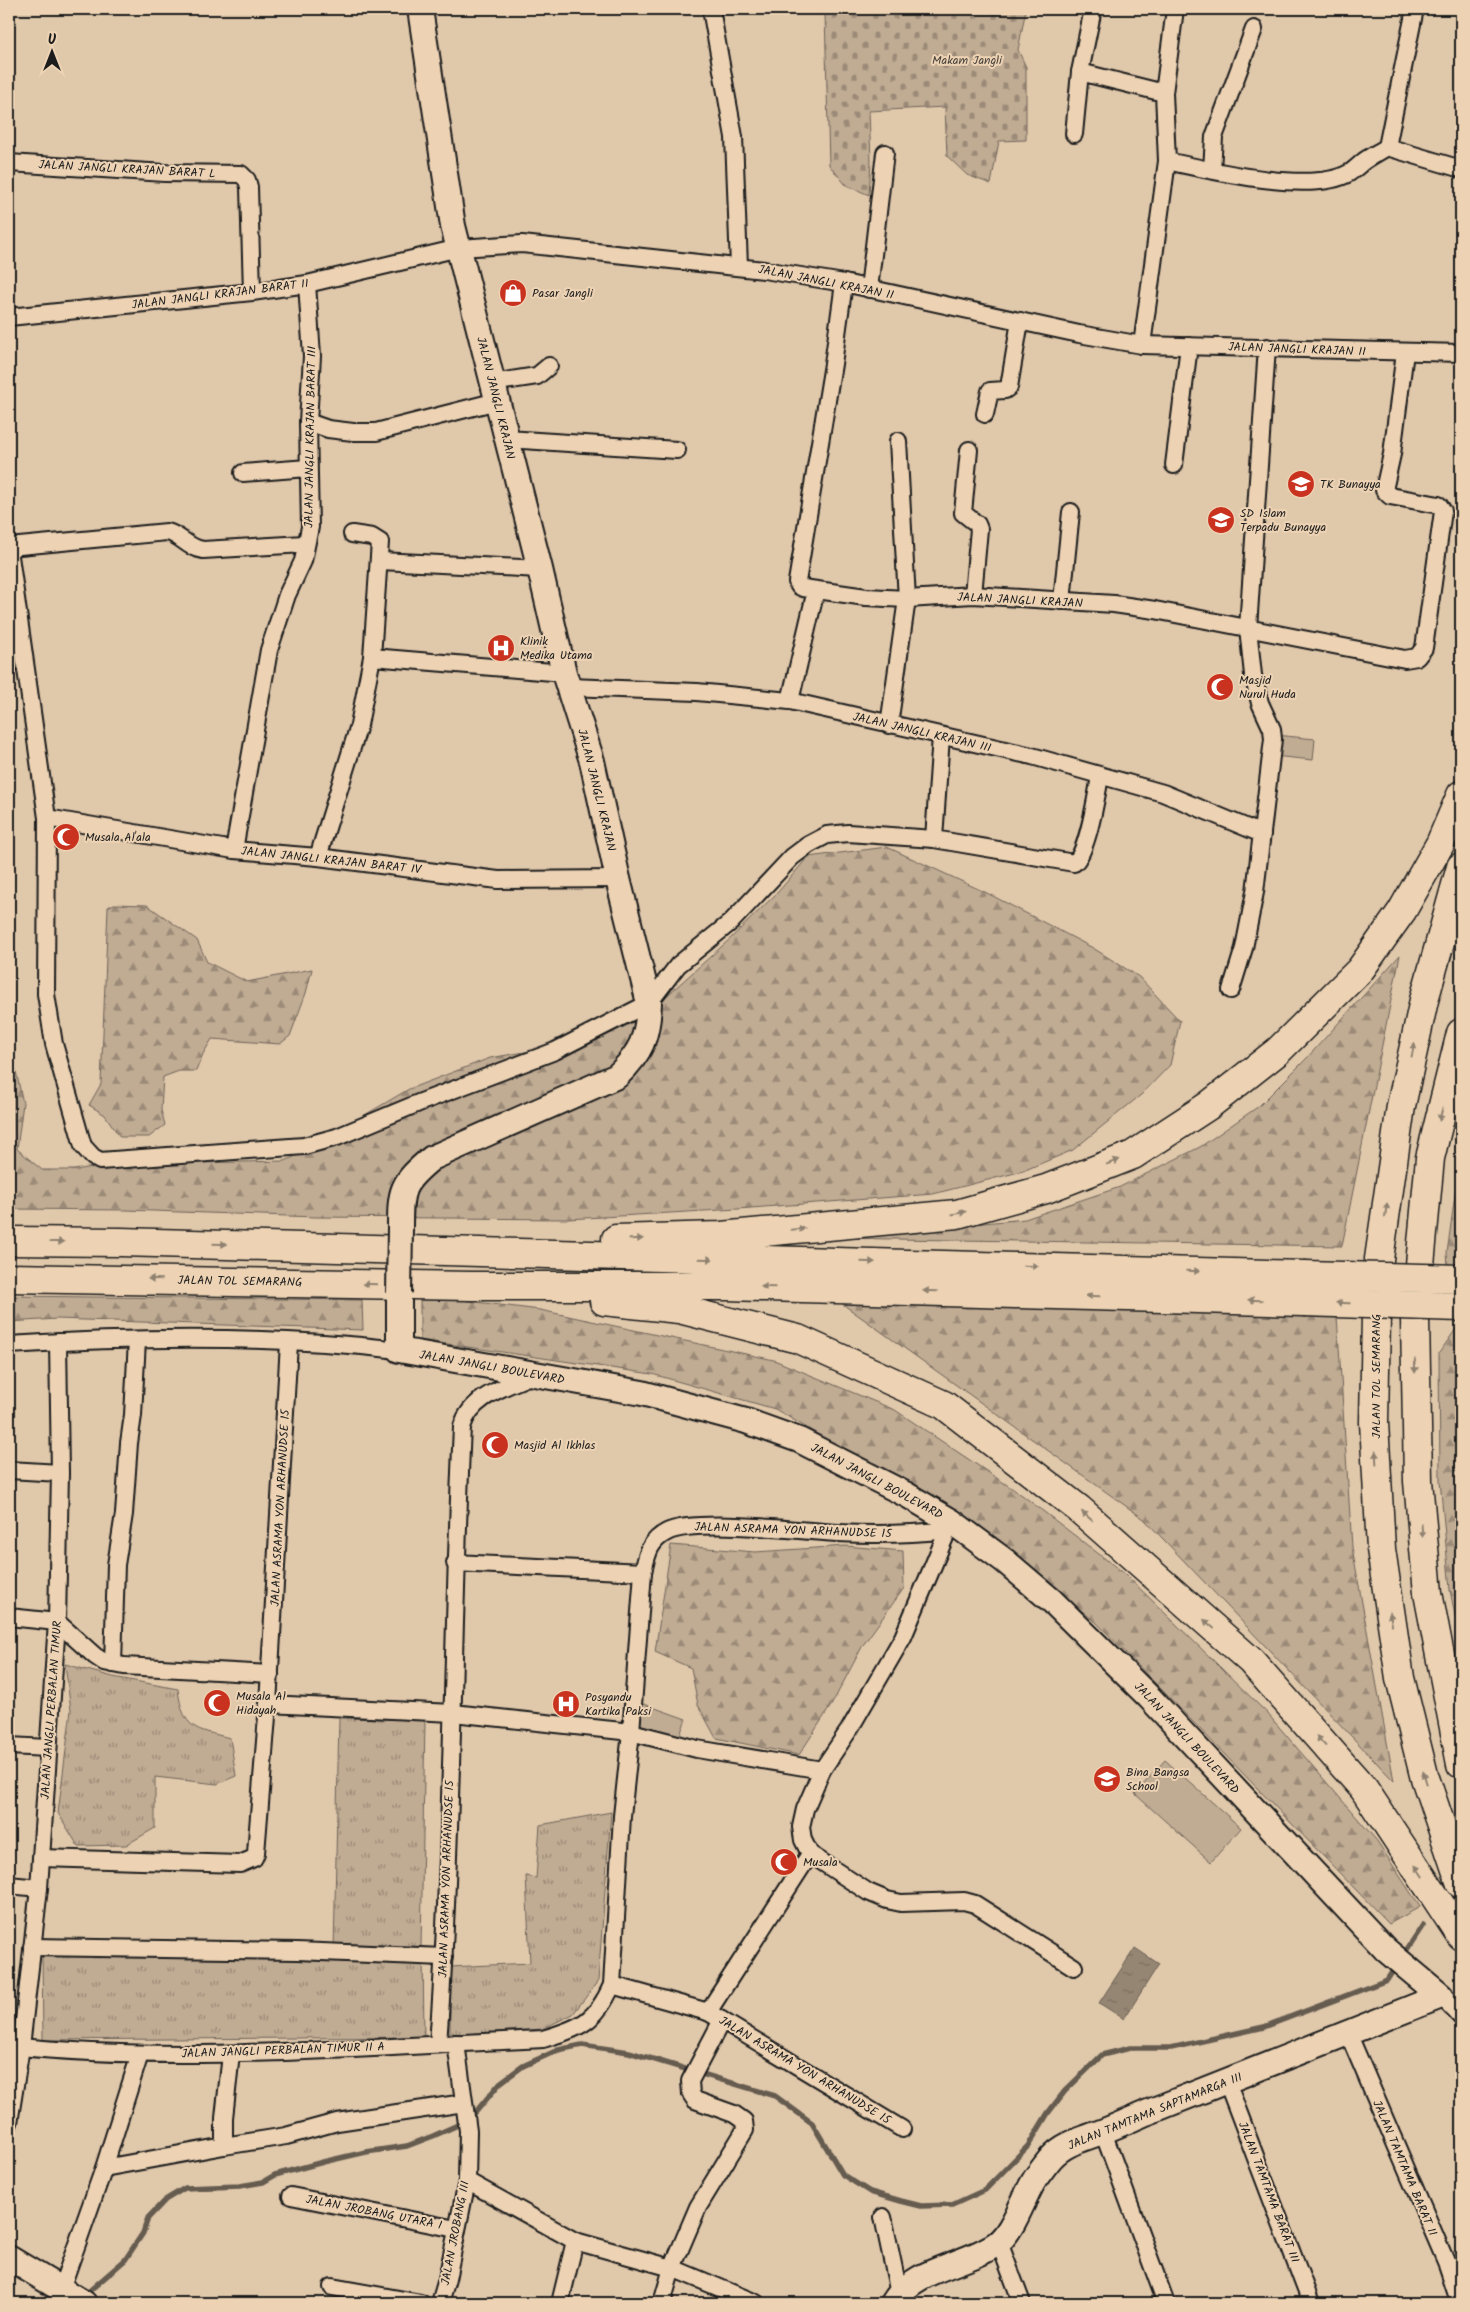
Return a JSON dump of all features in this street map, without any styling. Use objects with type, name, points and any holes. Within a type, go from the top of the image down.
[{"type":"highway","points":[[360,1248],[721,1236],[957,1214],[1046,1189],[1133,1155],[1208,1106],[1278,1051],[1360,970],[1407,903],[1440,844],[1461,795]]},
{"type":"highway","name":"JALAN TOL SEMARANG","points":[[1461,867],[1424,1000],[1400,1106],[1379,1259],[1374,1422],[1381,1549],[1400,1678],[1424,1774],[1461,1884]]},
{"type":"highway","points":[[1461,1033],[1430,1158],[1414,1318],[1418,1481],[1428,1593],[1461,1764]]},
{"type":"highway","points":[[9,1241],[360,1248],[1461,1279]]},
{"type":"highway","name":"JALAN TOL SEMARANG","points":[[9,1278],[471,1286]]},
{"type":"highway","points":[[471,1286],[727,1286],[1461,1307]]},
{"type":"highway","points":[[471,1286],[679,1309],[798,1339],[944,1405],[1079,1509],[1251,1661],[1364,1789],[1461,1936]]},
{"type":"street","name":"JALAN JANGLI KRAJAN","points":[[399,1350],[400,1206],[403,1187],[412,1174],[432,1158],[617,1076],[634,1060],[641,1045],[648,1017],[649,1003],[618,879],[592,761],[567,680],[453,226],[420,9]]},
{"type":"street","points":[[711,9],[734,137],[739,266]]},
{"type":"street","points":[[1074,134],[1080,72],[1093,9]]},
{"type":"street","points":[[1142,344],[1167,161],[1164,93],[1175,9]]},
{"type":"street","points":[[1387,147],[1415,9]]},
{"type":"street","points":[[1212,170],[1214,137],[1254,29]]},
{"type":"street","points":[[1080,72],[1164,93]]},
{"type":"street","points":[[1167,161],[1291,182],[1329,179],[1348,173],[1387,147],[1461,169]]},
{"type":"street","points":[[869,289],[884,154]]},
{"type":"street","name":"JALAN JANGLI KRAJAN BARAT L","points":[[9,164],[156,172],[237,173],[245,177],[249,187],[252,292]]},
{"type":"street","name":"JALAN JANGLI KRAJAN II","points":[[459,248],[522,244],[739,266],[844,283],[1078,334],[1142,344],[1461,353]]},
{"type":"street","name":"JALAN JANGLI KRAJAN BARAT II","points":[[9,317],[252,292],[307,284],[459,248]]},
{"type":"street","name":"JALAN JANGLI KRAJAN","points":[[844,283],[834,364],[797,575],[799,586],[866,597],[907,599],[973,595],[1114,604],[1405,659],[1417,656],[1424,648],[1442,511],[1438,505],[1390,496],[1384,490],[1392,454],[1404,352]]},
{"type":"street","name":"JALAN JANGLI KRAJAN BARAT III","points":[[234,850],[269,650],[287,595],[303,561],[310,527],[308,422],[312,356],[307,284]]},
{"type":"street","points":[[985,414],[990,391],[1005,390],[1009,387],[1020,320]]},
{"type":"street","points":[[1174,465],[1189,346]]},
{"type":"street","points":[[1231,990],[1250,922],[1273,738],[1272,728],[1260,703],[1253,675],[1248,628],[1267,347]]},
{"type":"street","points":[[308,422],[328,429],[376,432],[537,376],[549,366]]},
{"type":"street","points":[[506,439],[676,450]]},
{"type":"street","points":[[889,725],[907,599],[898,441]]},
{"type":"street","points":[[969,450],[963,512],[977,524],[979,529],[973,595]]},
{"type":"street","points":[[243,473],[308,468]]},
{"type":"street","points":[[1062,601],[1071,512]]},
{"type":"street","points":[[305,544],[203,550],[189,546],[174,533],[167,532],[9,548],[47,818],[46,994],[54,1044],[83,1146],[93,1157],[100,1161],[304,1146],[337,1137],[421,1102],[555,1051],[649,1003],[678,965],[731,922],[792,857],[827,834],[848,833],[934,840],[1074,864],[1081,854],[1087,836],[1100,776]]},
{"type":"street","points":[[318,857],[359,725],[372,656],[380,542],[377,538],[352,534]]},
{"type":"street","points":[[380,561],[540,569]]},
{"type":"street","points":[[790,701],[816,590]]},
{"type":"street","name":"JALAN JANGLI KRAJAN III","points":[[372,656],[567,680],[790,701],[1032,756],[1163,793],[1262,834]]},
{"type":"street","points":[[934,840],[941,736]]},
{"type":"street","name":"JALAN JANGLI KRAJAN BARAT IV","points":[[47,818],[234,850],[318,857],[498,880],[618,879]]},
{"type":"street","points":[[9,1345],[137,1340],[243,1340],[399,1350]]},
{"type":"street","points":[[113,1664],[116,1565],[124,1514],[129,1443],[134,1414],[137,1340]]},
{"type":"street","name":"JALAN JANGLI PERBALAN TIMUR","points":[[9,2123],[15,2046],[32,1947],[39,1888],[57,1622],[60,1473],[58,1342]]},
{"type":"street","name":"JALAN ASRAMA YON ARHANUDSE 15","points":[[41,1858],[240,1864],[254,1858],[258,1846],[268,1704],[289,1343]]},
{"type":"street","name":"JALAN JANGLI BOULEVARD","points":[[399,1350],[642,1393],[746,1421],[799,1440],[907,1495],[1005,1561],[1052,1601],[1149,1697],[1386,1950],[1441,1996]]},
{"type":"street","name":"JALAN ASRAMA YON ARHANUDSE 15","points":[[438,2044],[444,1956],[453,1713],[455,1563],[462,1427],[465,1417],[479,1400],[534,1374]]},
{"type":"street","points":[[9,1470],[60,1473]]},
{"type":"street","points":[[950,1525],[903,1637],[849,1730],[822,1770],[805,1809],[801,1827],[803,1840],[810,1854],[868,1892],[887,1900],[901,1903],[964,1901],[975,1904],[1074,1966]]},
{"type":"street","name":"JALAN ASRAMA YON ARHANUDSE 15","points":[[456,2043],[543,2038],[571,2030],[589,2020],[599,2010],[604,2004],[612,1985],[622,1816],[631,1732],[643,1572],[648,1550],[656,1539],[668,1531],[685,1527],[914,1534],[950,1525]]},
{"type":"street","points":[[455,1563],[643,1572]]},
{"type":"street","points":[[9,1617],[57,1622],[95,1656],[104,1662],[113,1664],[270,1674]]},
{"type":"street","points":[[268,1704],[453,1713],[631,1732],[697,1749],[822,1770]]},
{"type":"street","points":[[9,1746],[48,1748]]},
{"type":"street","name":"JALAN ASRAMA YON ARHANUDSE 15","points":[[708,2012],[810,1854]]},
{"type":"street","points":[[9,1885],[39,1888]]},
{"type":"street","points":[[32,1947],[297,1951],[444,1956]]},
{"type":"street","name":"JALAN ASRAMA YON ARHANUDSE 15","points":[[612,1985],[708,2012],[902,2129]]},
{"type":"street","points":[[1441,1996],[1461,2017]]},
{"type":"street","name":"JALAN TAMTAMA SAPTAMARGA III","points":[[896,2298],[905,2287],[924,2277],[980,2254],[999,2242],[1014,2221],[1035,2180],[1052,2157],[1073,2142],[1103,2132],[1441,1996]]},
{"type":"street","points":[[662,2303],[672,2268],[698,2207],[745,2130],[744,2122],[734,2114],[695,2100],[692,2094],[690,2081],[722,2020]]},
{"type":"street","name":"JALAN TAMTAMA BARAT II","points":[[1348,2033],[1447,2264],[1460,2303]]},
{"type":"street","name":"JALAN JANGLI PERBALAN TIMUR II A","points":[[15,2046],[140,2054],[231,2054],[456,2043]]},
{"type":"street","name":"JALAN JROBANG III","points":[[440,2303],[447,2279],[467,2181],[465,2117],[456,2043]]},
{"type":"street","points":[[9,2258],[75,2298],[104,2168],[140,2054]]},
{"type":"street","points":[[224,2146],[224,2118],[231,2054]]},
{"type":"street","name":"JALAN TAMTAMA BARAT III","points":[[1227,2082],[1311,2303]]},
{"type":"street","points":[[104,2168],[286,2136],[337,2122],[465,2117]]},
{"type":"street","points":[[1103,2132],[1166,2303]]},
{"type":"street","points":[[467,2181],[575,2241],[672,2268],[756,2303]]},
{"type":"street","name":"JALAN JROBANG UTARA I","points":[[291,2196],[456,2229]]},
{"type":"street","points":[[883,2217],[896,2298]]},
{"type":"street","points":[[560,2303],[575,2241]]},
{"type":"street","points":[[999,2242],[1022,2303]]},
{"type":"street","points":[[332,2287],[421,2303]]},
{"type":"green space","name":"Makam Jangli","points":[[830,9],[1026,9],[1018,50],[1026,67],[1026,140],[999,141],[991,184],[967,175],[947,156],[945,107],[869,111],[871,161],[869,195],[846,185],[829,165],[825,14]]},
{"type":"green space","points":[[1276,735],[1315,739],[1313,760],[1273,756]]},
{"type":"green space","points":[[887,847],[987,893],[1093,948],[1139,977],[1180,1021],[1170,1065],[1142,1094],[1073,1150],[1023,1171],[933,1194],[738,1209],[568,1219],[315,1217],[126,1210],[9,1209],[9,1039],[23,1103],[17,1149],[42,1170],[74,1170],[107,1165],[285,1161],[324,1143],[358,1119],[409,1089],[490,1058],[571,1044],[662,1000],[730,939],[778,892],[808,857]]},
{"type":"green space","points":[[114,904],[147,905],[197,940],[207,962],[247,982],[312,969],[306,993],[290,1036],[280,1044],[212,1039],[196,1071],[179,1071],[163,1077],[161,1110],[165,1125],[149,1137],[120,1137],[105,1115],[89,1105],[101,1084],[108,907]]},
{"type":"green space","points":[[1400,955],[1342,1246],[829,1238],[1025,1219],[1120,1187],[1200,1147],[1259,1106],[1306,1059]]},
{"type":"green space","points":[[1461,1151],[1461,1267],[1448,1266],[1447,1253]]},
{"type":"green space","points":[[420,1295],[540,1310],[774,1360],[895,1410],[1022,1495],[1125,1574],[1267,1713],[1377,1841],[1420,1907],[1389,1924],[1097,1623],[995,1541],[775,1409],[652,1374],[420,1340]]},
{"type":"green space","points":[[9,1296],[362,1300],[363,1330],[57,1319],[9,1322]]},
{"type":"green space","points":[[834,1298],[1337,1316],[1352,1547],[1394,1781],[1144,1519]]},
{"type":"green space","points":[[1461,1326],[1461,1646],[1450,1590],[1440,1480],[1439,1353],[1456,1329]]},
{"type":"green space","points":[[671,1545],[755,1552],[846,1546],[903,1551],[904,1588],[863,1645],[832,1704],[799,1755],[716,1738],[698,1705],[691,1668],[655,1652]]},
{"type":"green space","points":[[65,1664],[113,1677],[178,1689],[180,1703],[187,1720],[199,1729],[230,1738],[236,1776],[217,1784],[155,1777],[155,1828],[126,1845],[78,1846],[58,1813],[71,1710]]},
{"type":"green space","points":[[644,1704],[686,1719],[678,1740],[636,1724]]},
{"type":"green space","points":[[339,1718],[425,1720],[421,1949],[423,1949],[424,2037],[43,2040],[42,1953],[334,1950]]},
{"type":"green space","points":[[1165,1760],[1241,1828],[1211,1862],[1135,1794]]},
{"type":"green space","points":[[611,1812],[598,1981],[573,2014],[542,2029],[450,2035],[450,1967],[530,1963],[526,1876],[536,1878],[540,1825]]},
{"type":"water","points":[[1135,1948],[1159,1964],[1124,2019],[1099,2003]]},
{"type":"waterway","points":[[1402,1957],[1423,1925]]},
{"type":"waterway","points":[[86,2297],[88,2292],[125,2260],[143,2233],[148,2218],[165,2200],[185,2188],[240,2186],[263,2182],[275,2175],[323,2162],[366,2152],[407,2146],[469,2120],[500,2083],[523,2066],[558,2050],[582,2045],[629,2052],[775,2096],[812,2123],[843,2175],[870,2192],[921,2206],[952,2205],[985,2190],[1028,2146],[1048,2113],[1065,2091],[1102,2055],[1130,2048],[1171,2048],[1264,2027],[1387,1980],[1397,1964]]},
{"type":"place","name":"Pasar Jangli","points":[[513,293]]},
{"type":"place","name":"TK Bunayya","points":[[1301,484]]},
{"type":"place","name":"SD Islam Terpadu Bunayya","points":[[1221,520]]},
{"type":"place","name":"Klinik Medika Utama","points":[[501,648]]},
{"type":"place","name":"Masjid Nurul Huda","points":[[1220,687]]},
{"type":"place","name":"Musala Al'ala","points":[[66,837]]},
{"type":"place","name":"Masjid Al Ikhlas","points":[[495,1445]]},
{"type":"place","name":"Musala Al Hidayah","points":[[217,1703]]},
{"type":"place","name":"Posyandu Kartika Paksi","points":[[566,1704]]},
{"type":"place","name":"Bina Bangsa School","points":[[1107,1779]]},
{"type":"place","name":"Musala","points":[[784,1862]]}]
